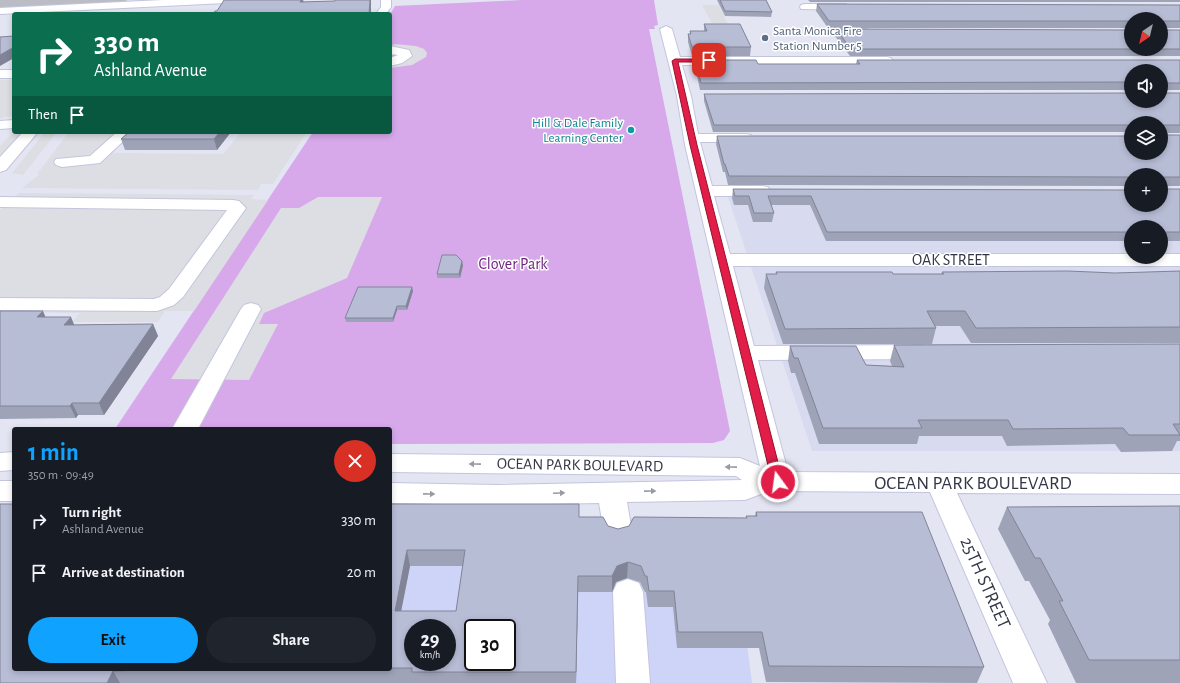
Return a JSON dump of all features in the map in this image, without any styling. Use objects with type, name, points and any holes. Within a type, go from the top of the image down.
[{"type":"street","points":[[0,10],[226,0]]},
{"type":"street","points":[[382,12],[386,6],[386,0]]},
{"type":"street","points":[[836,61],[802,10],[803,3],[853,7]]},
{"type":"street","points":[[666,29],[675,61],[692,96],[692,138],[746,353],[772,482]]},
{"type":"street","points":[[817,32],[880,32]]},
{"type":"street","points":[[392,50],[405,53],[406,56],[392,62]]},
{"type":"street","points":[[675,61],[900,61]]},
{"type":"street","points":[[0,74],[12,74]]},
{"type":"street","points":[[0,125],[12,124]]},
{"type":"street","points":[[0,167],[29,134]]},
{"type":"street","points":[[62,162],[94,160],[124,134]]},
{"type":"street","points":[[692,138],[764,138]]},
{"type":"street","points":[[705,191],[776,191]]},
{"type":"street","points":[[0,202],[233,205],[237,208],[176,293],[167,301],[157,305],[0,304]]},
{"type":"street","name":"OAK STREET","points":[[722,260],[1180,260]]},
{"type":"street","points":[[186,427],[251,309]]},
{"type":"street","points":[[746,353],[943,352]]},
{"type":"street","points":[[0,462],[12,462]]},
{"type":"street","name":"OCEAN PARK BOULEVARD","points":[[392,464],[740,467],[772,482]]},
{"type":"street","name":"OCEAN PARK BOULEVARD","points":[[392,493],[497,495],[745,490],[772,482],[1180,484]]},
{"type":"street","name":"25TH STREET","points":[[940,484],[1030,683]]},
{"type":"street","points":[[0,491],[12,491]]},
{"type":"street","points":[[610,492],[618,532]]},
{"type":"street","points":[[628,592],[633,683]]},
{"type":"shaded area","points":[[702,5],[719,5],[728,25],[713,25]]},
{"type":"shaded area","points":[[394,44],[416,46],[424,49],[427,53],[426,57],[412,65],[392,68],[392,61],[403,58],[392,50],[392,46]]},
{"type":"shaded area","points":[[0,80],[12,80],[12,116],[0,119]]},
{"type":"shaded area","points":[[11,134],[26,134],[0,163],[0,146]]},
{"type":"shaded area","points":[[43,134],[55,134],[23,175],[12,173]]},
{"type":"shaded area","points":[[67,134],[133,134],[112,153],[223,154],[239,134],[306,134],[273,184],[261,184],[258,190],[22,188],[40,174],[37,174]]},
{"type":"shaded area","points":[[19,193],[254,195],[251,199],[268,200],[194,311],[165,311],[158,322],[72,322],[80,313],[0,312],[0,210]]},
{"type":"shaded area","points":[[727,194],[1124,205],[1124,212],[1168,212],[1168,201],[1180,195],[1180,451],[812,451]]},
{"type":"shaded area","points":[[318,197],[382,197],[347,278],[264,313],[259,324],[278,324],[249,380],[171,379],[281,208],[299,208]]},
{"type":"shaded area","points":[[0,516],[12,647],[12,671],[392,671],[392,518],[731,519],[752,683],[0,683]]},
{"type":"green space","name":"Clover Park","points":[[522,0],[654,0],[658,25],[654,26],[655,29],[649,29],[730,431],[724,440],[713,443],[392,444],[392,427],[116,427],[312,134],[392,134],[391,12],[395,6]]},
{"type":"building","points":[[224,0],[301,0],[300,2],[370,0],[369,12],[214,12],[217,11]]},
{"type":"building","points":[[720,0],[766,0],[772,12],[725,11]]},
{"type":"building","points":[[817,4],[1180,5],[1180,21],[1168,21],[1168,12],[1124,12],[1124,21],[829,21]]},
{"type":"building","points":[[704,24],[740,24],[751,47],[692,47],[688,34],[691,34],[690,31],[707,31]]},
{"type":"building","points":[[836,29],[1124,30],[1124,49],[851,49]]},
{"type":"building","points":[[1168,30],[1180,30],[1180,49],[1168,49]]},
{"type":"building","points":[[12,36],[12,48],[0,55],[0,37]]},
{"type":"building","points":[[695,60],[756,60],[758,64],[860,64],[857,60],[1180,60],[1180,83],[1168,83],[1168,64],[1124,64],[1124,82],[701,83]]},
{"type":"building","points":[[1124,93],[1124,108],[1168,108],[1168,93],[1180,93],[1180,125],[1168,125],[1168,116],[1124,116],[1124,125],[714,125],[704,94]]},
{"type":"building","points":[[127,134],[218,134],[214,139],[121,139]]},
{"type":"building","points":[[1168,135],[1180,135],[1180,177],[1168,177],[1168,168],[1124,168],[1124,177],[729,176],[724,164],[717,136],[1124,136],[1124,160],[1168,160]]},
{"type":"building","points":[[733,189],[1124,190],[1124,212],[1168,212],[1168,189],[1180,189],[1180,232],[1168,232],[1168,220],[1124,220],[1124,232],[827,232],[811,196],[768,196],[774,213],[754,213],[749,196],[735,196]]},
{"type":"building","points":[[442,255],[456,255],[462,261],[459,274],[437,274]]},
{"type":"building","points":[[1068,271],[1115,273],[1180,271],[1180,327],[976,328],[965,311],[927,311],[936,328],[785,329],[766,274],[777,274],[776,272],[892,272],[893,274],[944,274],[942,272]]},
{"type":"building","points":[[358,287],[412,287],[406,306],[397,306],[393,318],[345,318]]},
{"type":"building","points":[[0,311],[43,311],[37,317],[71,317],[64,325],[153,324],[99,403],[72,403],[70,406],[0,406]]},
{"type":"building","points":[[1180,344],[1180,424],[1173,424],[1180,435],[1129,435],[1123,428],[1013,429],[1008,420],[918,420],[922,428],[823,428],[798,358],[794,358],[790,346],[856,346],[866,365],[904,367],[894,345]]},
{"type":"building","points":[[0,504],[12,504],[12,671],[113,671],[107,683],[0,683]]},
{"type":"building","points":[[392,504],[579,504],[579,517],[603,517],[608,526],[618,529],[629,526],[634,517],[747,518],[746,516],[757,516],[756,512],[922,512],[984,667],[769,666],[762,632],[678,632],[674,591],[649,591],[647,576],[645,576],[641,566],[628,562],[617,566],[612,576],[578,576],[576,672],[412,672],[456,671],[456,619],[404,619],[404,668],[392,668]],"holes":[[[407,550],[465,550],[456,611],[395,611]]]},
{"type":"building","points":[[1180,506],[1180,660],[1089,660],[1059,601],[1063,601],[1040,558],[1035,558],[1007,507]]},
{"type":"taxiway","points":[[0,5],[114,0]]},
{"type":"place","name":"Santa Monica Fire Station Number 5","points":[[765,38]]},
{"type":"place","name":"Hill & Dale Family Learning Center","points":[[631,130]]},
{"type":"route","points":[[709,60],[675,61],[684,96],[693,145],[778,482]]}]
